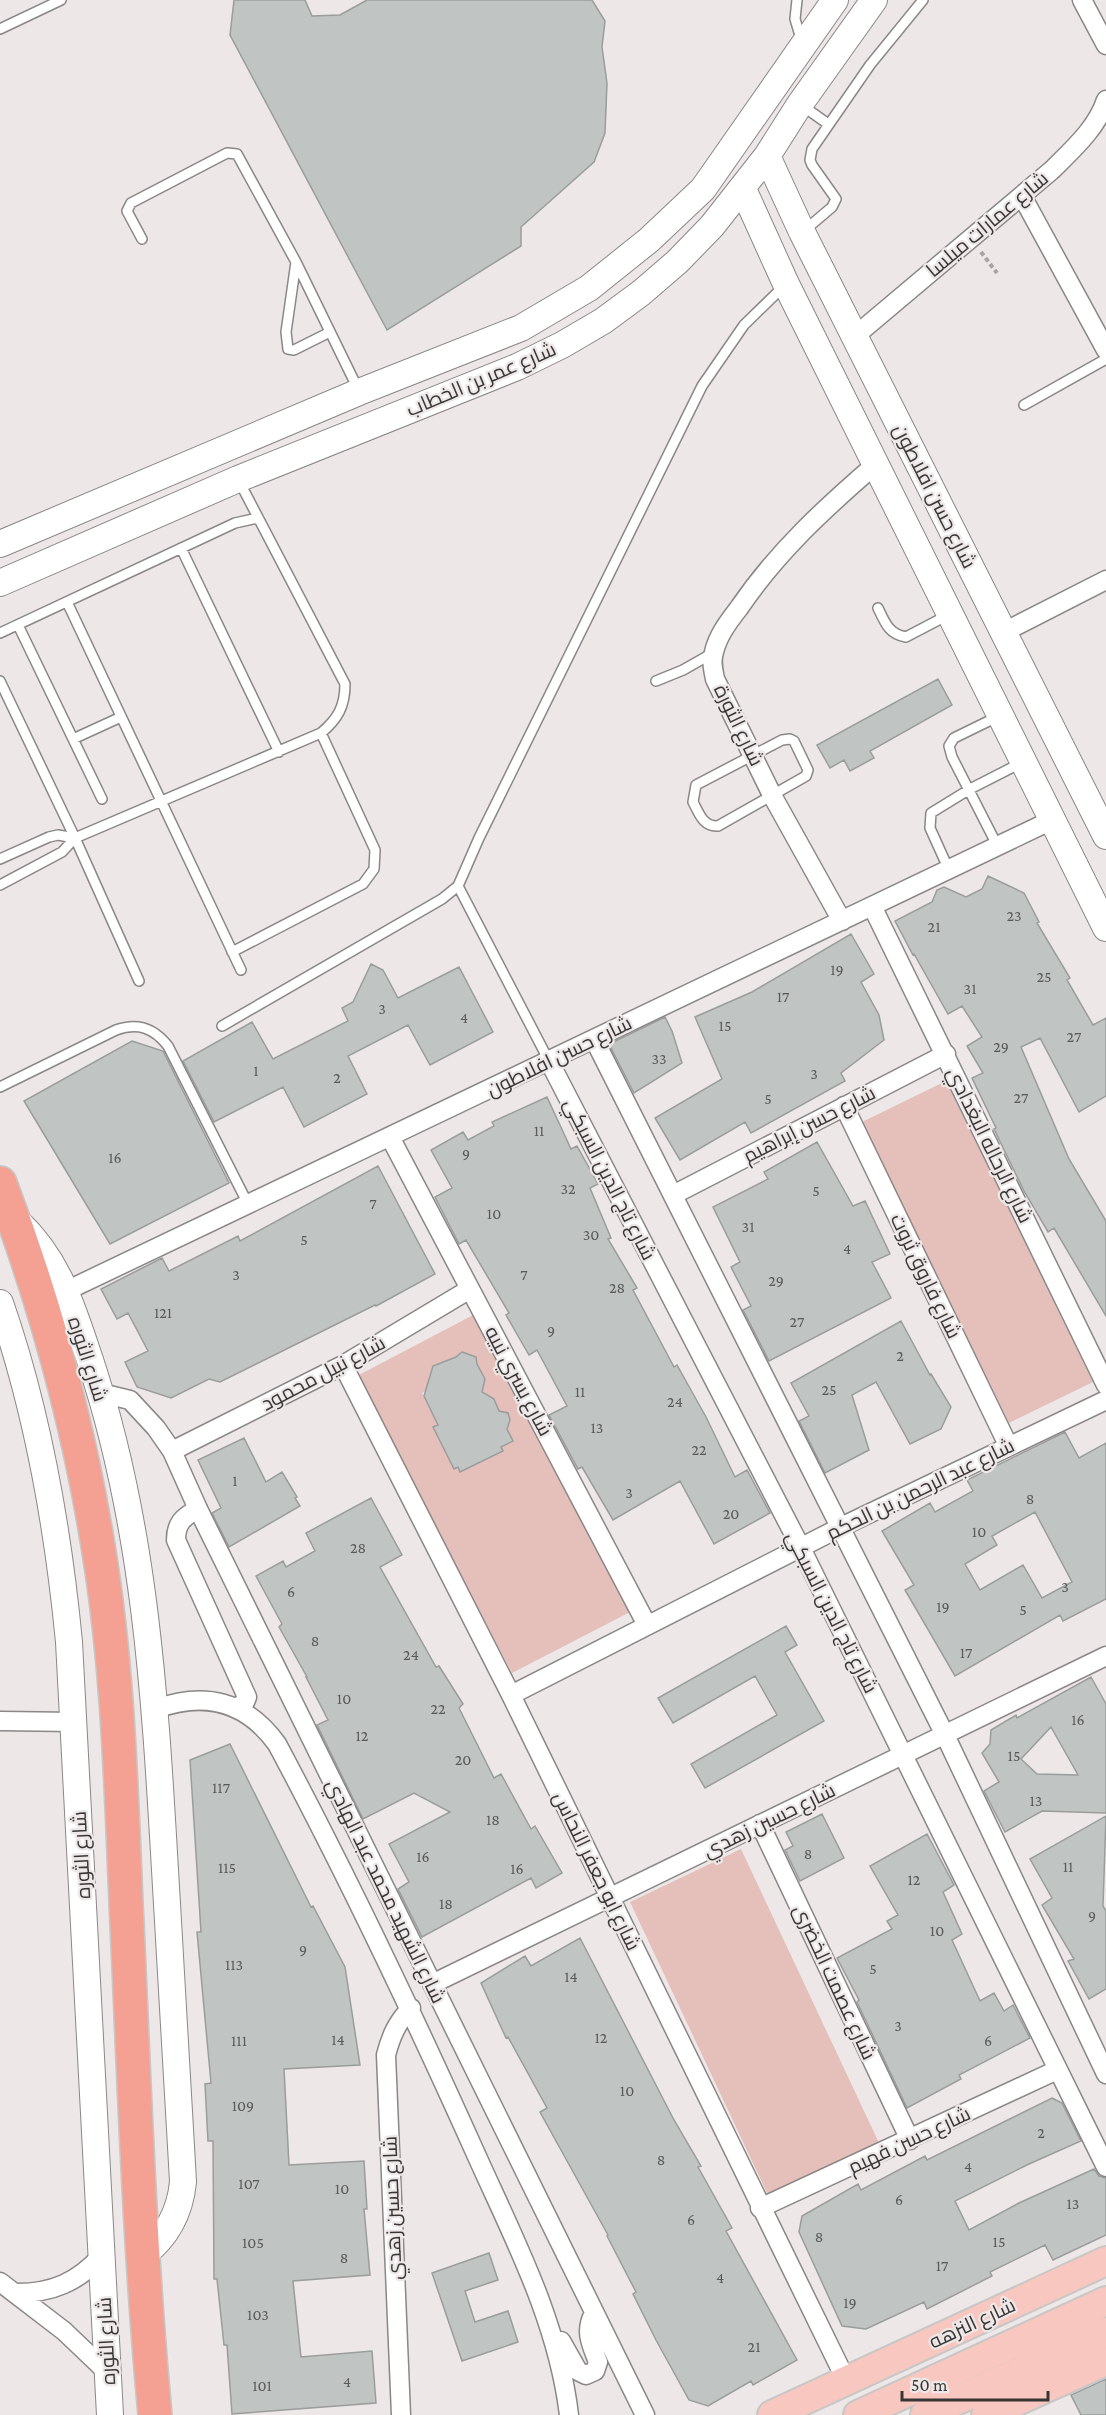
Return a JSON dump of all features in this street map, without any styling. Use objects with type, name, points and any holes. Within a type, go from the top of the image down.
[{"type":"highway","name":"شارع الثوره","points":[[0,1183],[53,1342],[74,1425],[99,1552],[111,1638],[119,1736],[142,2256],[155,2415]]},
{"type":"main road","name":"شارع النزهه","points":[[772,2415],[1106,2261]]},
{"type":"main road","points":[[858,2415],[1106,2301]]},
{"type":"main road","points":[[925,2415],[1106,2332]]},
{"type":"main road","points":[[986,2415],[1106,2361]]},
{"type":"street","name":"شارع عمر بن الخطاب","points":[[0,544],[359,392],[521,328],[556,309],[621,265],[703,189],[835,0]]},
{"type":"street","name":"شارع عمر بن الخطاب","points":[[0,583],[238,479],[517,368],[603,321],[677,262],[712,226],[767,156],[800,104],[874,0]]},
{"type":"street","points":[[1082,0],[1106,45]]},
{"type":"street","name":"شارع عمارات ميلسا","points":[[855,336],[1022,196],[1081,141],[1105,108]]},
{"type":"street","name":"شارع حسن افلاطون","points":[[767,156],[802,232],[1102,827]]},
{"type":"street","name":"شارع حسن افلاطون","points":[[743,189],[786,284],[1106,928]]},
{"type":"street","points":[[1022,196],[1106,350]]},
{"type":"street","points":[[713,653],[726,626],[776,559],[827,507],[876,464]]},
{"type":"street","points":[[954,622],[999,622],[1106,580]]},
{"type":"street","name":"شارع الثورة","points":[[713,653],[712,664],[716,679],[773,797],[842,921]]},
{"type":"street","points":[[1078,779],[1052,819],[1102,827]]},
{"type":"street","name":"شارع حسن افلاطون","points":[[66,1291],[998,847],[1052,819]]},
{"type":"street","name":"شارع الرحاله البغدادي","points":[[872,906],[1106,1385]]},
{"type":"street","points":[[594,1039],[945,1735],[1106,2074]]},
{"type":"street","name":"شارع حسن إبراهيم","points":[[673,1195],[946,1054]]},
{"type":"street","name":"شارع تاج الدين السبكي","points":[[549,1061],[801,1548],[1106,2167]]},
{"type":"street","name":"شارع فاروق ثروت","points":[[844,1106],[1008,1445]]},
{"type":"street","name":"شارع يسري نبيه","points":[[390,1137],[647,1625]]},
{"type":"street","name":"شارع الثوره","points":[[13,1218],[39,1244],[66,1291],[101,1393],[134,1539],[147,1618],[156,1709],[183,2181],[179,2206],[168,2229],[142,2256]]},
{"type":"street","name":"شارع نبيل محمود","points":[[172,1451],[343,1365],[470,1289]]},
{"type":"street","name":"شارع الثوره","points":[[0,1303],[29,1402],[51,1507],[65,1601],[75,1722],[110,2415]]},
{"type":"street","name":"شارع ابو جعفر النحاس","points":[[343,1365],[511,1695],[846,2380]]},
{"type":"street","name":"شارع الشهيد محمد عبد الهادي","points":[[101,1393],[130,1400],[156,1428],[172,1451],[198,1509],[645,2415]]},
{"type":"street","name":"شارع عبد الرحمن بن الحكم","points":[[511,1695],[842,1527],[1008,1445],[1106,1400]]},
{"type":"street","points":[[198,1509],[180,1521],[176,1530],[176,1540],[247,1697],[245,1702],[237,1708]]},
{"type":"street","name":"شارع حسين زهدي","points":[[432,1984],[1106,1656]]},
{"type":"street","name":"شارع الشهيد محمد عبد الهادي","points":[[156,1709],[171,1703],[197,1699],[211,1700],[237,1708],[259,1723],[277,1744],[411,2008],[539,2295],[560,2364],[569,2415]]},
{"type":"street","points":[[0,1721],[75,1722]]},
{"type":"street","name":"شارع عصمت الخضرى","points":[[760,1824],[910,2140]]},
{"type":"street","name":"شارع حسين زهدي","points":[[401,2415],[386,2055],[398,2021],[411,2008]]},
{"type":"street","name":"شارع حسن فهيم","points":[[760,2208],[1057,2070]]},
{"type":"street","points":[[17,2294],[41,2292],[64,2286],[91,2268],[101,2256]]},
{"type":"street","points":[[0,2282],[64,2331],[108,2373]]},
{"type":"street","points":[[550,2332],[564,2344],[578,2371],[582,2374],[591,2374],[595,2371],[598,2362],[588,2336],[588,2328],[594,2313]]},
{"type":"lane","points":[[0,29],[61,0]]},
{"type":"lane","points":[[797,0],[795,19],[803,44]]},
{"type":"lane","points":[[802,232],[835,203],[834,194],[810,160],[812,149],[870,65],[922,0]]},
{"type":"lane","points":[[800,104],[828,124]]},
{"type":"lane","points":[[142,239],[127,211],[131,203],[216,158],[227,153],[237,154],[296,262],[359,392]]},
{"type":"lane","points":[[296,262],[286,332],[288,349],[294,350],[330,332]]},
{"type":"lane","points":[[222,1026],[442,899],[458,886],[479,838],[702,386],[744,325],[786,284]]},
{"type":"lane","points":[[1024,405],[1106,359]]},
{"type":"lane","points":[[0,885],[62,852],[75,838],[321,734],[340,712],[345,698],[345,684],[238,479]]},
{"type":"lane","points":[[0,633],[235,523],[258,518]]},
{"type":"lane","points":[[181,548],[279,752]]},
{"type":"lane","points":[[67,602],[241,970]]},
{"type":"lane","points":[[878,608],[888,628],[906,637],[954,622]]},
{"type":"lane","points":[[18,625],[102,799]]},
{"type":"lane","points":[[656,681],[683,670],[713,653]]},
{"type":"lane","points":[[0,681],[75,838],[139,981]]},
{"type":"lane","points":[[998,847],[949,751],[951,741],[958,735],[1001,716]]},
{"type":"lane","points":[[73,739],[121,717]]},
{"type":"lane","points":[[232,952],[363,884],[374,869],[375,850],[321,734]]},
{"type":"lane","points":[[790,739],[794,741],[808,770],[804,779],[773,797],[714,827],[704,823],[693,802],[696,786],[753,754],[782,740],[790,739]]},
{"type":"lane","points":[[949,870],[930,828],[929,818],[935,809],[1023,761]]},
{"type":"lane","points":[[0,860],[49,837],[58,835],[75,838]]},
{"type":"lane","points":[[458,886],[549,1061]]},
{"type":"lane","points":[[0,1087],[116,1030],[127,1026],[151,1029],[168,1046],[248,1204]]},
{"type":"path","points":[[971,238],[997,273]]},
{"type":"shaded area","points":[[946,1081],[1093,1382],[1009,1423],[862,1122]]},
{"type":"shaded area","points":[[477,1313],[632,1611],[512,1673],[357,1376]],"holes":[[[462,1352],[476,1357],[485,1379],[482,1392],[494,1399],[499,1411],[508,1414],[510,1420],[507,1429],[513,1441],[501,1447],[503,1451],[460,1472],[458,1467],[454,1469],[433,1427],[438,1425],[422,1393],[431,1388],[428,1383],[433,1366],[456,1357]]]},
{"type":"shaded area","points":[[741,1849],[880,2145],[769,2197],[630,1902]]},
{"type":"building","points":[[234,0],[305,0],[312,16],[340,15],[367,0],[592,0],[605,21],[602,47],[607,83],[605,133],[594,162],[521,227],[521,246],[387,330],[230,35]]},
{"type":"building","points":[[938,679],[952,705],[870,751],[874,758],[850,771],[844,760],[830,768],[817,745]]},
{"type":"building","points":[[988,876],[1024,893],[1039,922],[1037,923],[1070,978],[1067,980],[1093,1025],[1106,1018],[1106,1096],[1079,1112],[1040,1038],[1021,1047],[1069,1159],[1106,1221],[1106,1316],[1054,1228],[1048,1232],[1024,1191],[994,1129],[996,1128],[972,1078],[983,1073],[967,1046],[982,1037],[962,1006],[948,1014],[895,921],[932,902],[937,890],[944,887],[966,897],[982,889]]},
{"type":"building","points":[[851,934],[874,974],[861,982],[879,1015],[884,1040],[841,1073],[845,1081],[751,1133],[745,1122],[680,1160],[655,1118],[722,1079],[695,1017],[752,992]]},
{"type":"building","points":[[371,964],[383,970],[398,998],[459,967],[493,1032],[430,1065],[408,1025],[348,1056],[367,1094],[304,1127],[283,1087],[214,1122],[183,1061],[252,1022],[273,1059],[348,1021],[342,1008],[353,1002]]},
{"type":"building","points":[[665,1017],[682,1063],[634,1093],[609,1044]]},
{"type":"building","points":[[132,1041],[163,1051],[229,1183],[110,1244],[24,1101]]},
{"type":"building","points":[[547,1097],[571,1149],[577,1146],[598,1184],[590,1188],[611,1238],[608,1239],[637,1288],[633,1290],[674,1367],[677,1365],[706,1417],[735,1477],[747,1470],[770,1513],[714,1544],[680,1481],[613,1520],[582,1467],[578,1469],[549,1415],[567,1406],[537,1350],[529,1355],[506,1315],[509,1313],[466,1240],[459,1244],[435,1197],[452,1188],[431,1150],[463,1132],[468,1140],[494,1126],[492,1122]]},
{"type":"building","points":[[817,1142],[853,1206],[865,1201],[890,1254],[872,1262],[891,1298],[769,1361],[743,1310],[751,1306],[731,1267],[740,1262],[713,1207],[768,1179],[764,1172]]},
{"type":"building","points":[[378,1166],[435,1274],[376,1306],[220,1382],[209,1379],[171,1398],[137,1387],[125,1362],[148,1351],[128,1313],[117,1319],[101,1289],[162,1258],[169,1271],[238,1236],[240,1241]]},
{"type":"building","points":[[901,1321],[930,1375],[951,1407],[941,1429],[910,1444],[876,1382],[852,1395],[869,1450],[825,1473],[799,1421],[809,1416],[791,1383]]},
{"type":"building","points":[[462,1352],[476,1357],[485,1379],[482,1392],[494,1399],[499,1411],[508,1413],[510,1420],[507,1429],[513,1441],[501,1447],[503,1451],[460,1472],[458,1467],[454,1469],[433,1427],[438,1425],[424,1396],[433,1366],[456,1357]]},
{"type":"building","points":[[1065,1432],[1079,1458],[1106,1443],[1106,1599],[1063,1621],[1060,1615],[955,1676],[905,1590],[914,1585],[882,1531],[930,1503],[935,1512],[973,1491],[967,1480]],"holes":[[[1035,1512],[1072,1582],[1042,1598],[1023,1565],[980,1590],[965,1564],[997,1545],[992,1536]]]},
{"type":"building","points":[[244,1438],[266,1482],[282,1472],[300,1506],[229,1547],[212,1513],[221,1508],[198,1460]]},
{"type":"building","points":[[371,1498],[402,1555],[380,1567],[436,1667],[439,1666],[463,1704],[459,1708],[494,1778],[501,1774],[531,1829],[535,1826],[562,1873],[536,1888],[531,1878],[422,1937],[398,1889],[409,1882],[389,1844],[450,1812],[414,1793],[363,1819],[317,1725],[328,1720],[279,1627],[282,1624],[256,1576],[283,1561],[286,1567],[315,1551],[306,1533]]},
{"type":"building","points":[[786,1626],[797,1645],[785,1652],[824,1721],[705,1788],[691,1764],[777,1715],[755,1676],[673,1723],[658,1698]]},
{"type":"building","points":[[1091,1677],[1106,1704],[1106,1813],[1042,1811],[1005,1832],[984,1791],[999,1782],[982,1753],[990,1744],[991,1730],[1016,1715],[1017,1718]],"holes":[[[1051,1727],[1078,1775],[1037,1774],[1021,1759]]]},
{"type":"building","points":[[230,1744],[311,1907],[313,1906],[345,1967],[360,2065],[284,2069],[289,2165],[364,2161],[367,2209],[364,2209],[370,2275],[293,2281],[301,2357],[372,2351],[376,2403],[232,2414],[227,2345],[224,2345],[217,2279],[214,2279],[213,2141],[208,2141],[205,2084],[211,2083],[197,1932],[201,1932],[190,1760]]},
{"type":"building","points":[[822,1814],[844,1858],[800,1881],[785,1850],[793,1846],[786,1832]]},
{"type":"building","points":[[1106,1816],[1103,1906],[1106,1911],[1106,1989],[1089,1999],[1068,1961],[1074,1959],[1042,1905],[1052,1898],[1030,1859]]},
{"type":"building","points":[[927,1834],[954,1885],[943,1892],[962,1934],[952,1940],[980,2001],[994,1993],[1004,2011],[1013,2005],[1030,2038],[959,2075],[961,2079],[907,2108],[857,2002],[859,2000],[837,1958],[892,1929],[887,1921],[898,1915],[870,1866]]},
{"type":"building","points":[[580,1938],[732,2228],[726,2231],[797,2360],[753,2385],[751,2381],[708,2406],[689,2400],[656,2340],[608,2235],[540,2112],[547,2108],[508,2037],[506,2038],[481,1983],[525,1956],[531,1966]]},
{"type":"building","points":[[1052,2098],[1062,2103],[1081,2141],[955,2201],[969,2230],[1019,2203],[1094,2169],[1099,2176],[1106,2178],[1106,2235],[1053,2260],[1045,2245],[990,2272],[992,2276],[927,2309],[924,2302],[866,2329],[842,2326],[799,2232],[802,2216],[858,2184],[861,2190],[925,2156],[927,2160]]},
{"type":"building","points":[[489,2253],[498,2280],[465,2291],[475,2322],[508,2311],[518,2342],[462,2361],[432,2273]]},
{"type":"building","points":[[1106,2379],[1106,2415],[1081,2415],[1071,2395]]}]
